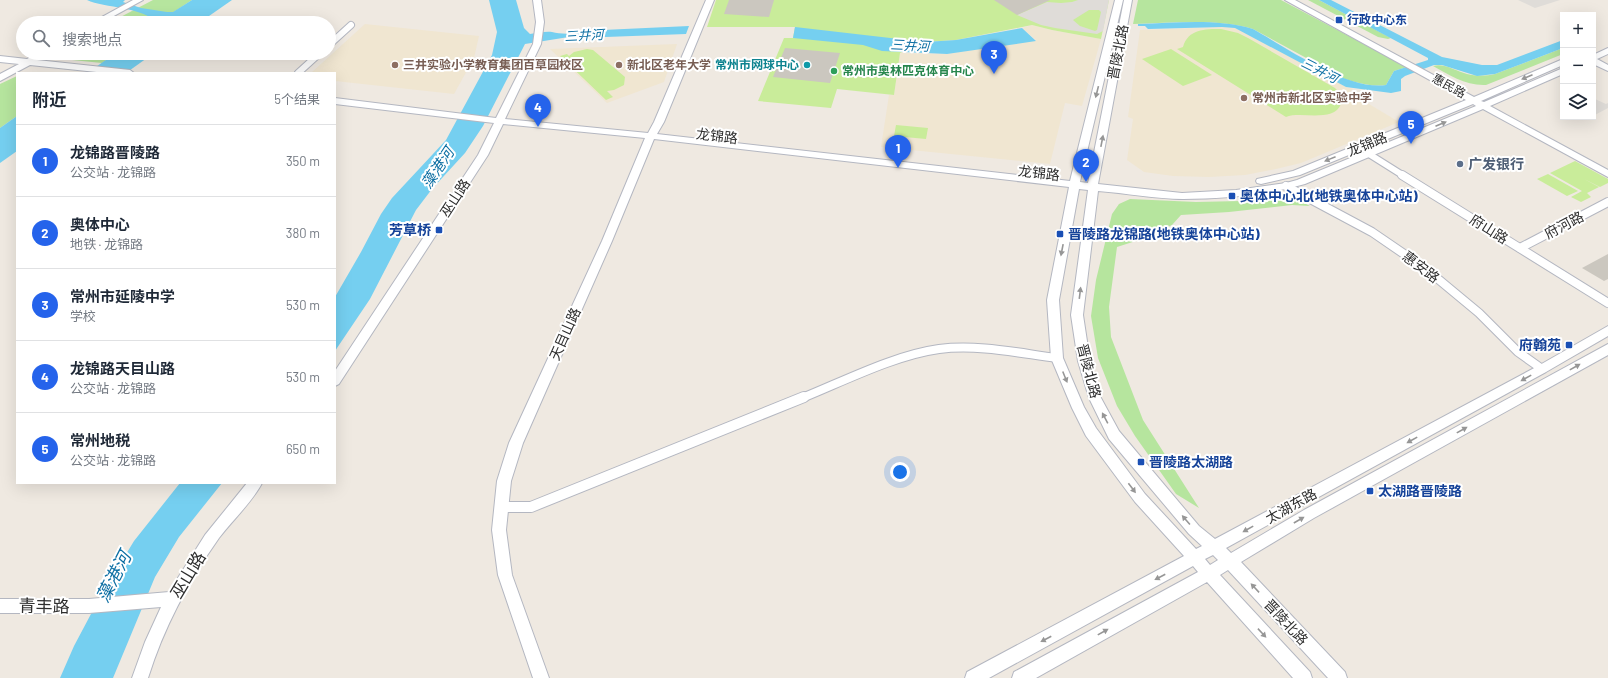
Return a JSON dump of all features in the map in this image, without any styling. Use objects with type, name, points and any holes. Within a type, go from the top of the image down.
[{"type":"main road","points":[[113,16],[139,0]]},
{"type":"main road","points":[[111,16],[146,0]]},
{"type":"main road","name":"巫山路","points":[[336,379],[483,156],[498,117],[537,44],[540,31],[540,13],[537,0]]},
{"type":"main road","name":"天目山路","points":[[541,678],[505,575],[499,530],[500,507],[504,481],[516,444],[607,241],[653,132],[659,122],[710,0]]},
{"type":"main road","name":"晋陵北路","points":[[1119,0],[1076,181],[1052,300],[1057,358],[1078,408],[1091,432],[1140,498],[1304,678]]},
{"type":"main road","name":"晋陵北路","points":[[1128,0],[1094,183],[1077,315],[1084,361],[1095,398],[1114,435],[1152,482],[1194,530],[1228,560],[1339,678]]},
{"type":"main road","name":"惠民路","points":[[1289,0],[1425,70],[1608,174]]},
{"type":"main road","name":"惠民路","points":[[1298,0],[1412,64]]},
{"type":"main road","points":[[1596,48],[1608,43]]},
{"type":"main road","points":[[1596,57],[1608,51]]},
{"type":"main road","points":[[0,59],[66,72]]},
{"type":"main road","points":[[0,78],[26,60]]},
{"type":"main road","points":[[0,74],[29,60]]},
{"type":"main road","points":[[51,60],[61,66]]},
{"type":"main road","points":[[1596,62],[1608,68]]},
{"type":"main road","name":"龙锦路","points":[[457,112],[653,132],[1094,183],[1182,196],[1236,193],[1286,186],[1301,182],[1369,154],[1482,102],[1560,63]]},
{"type":"main road","points":[[0,64],[61,66],[118,72]]},
{"type":"main road","name":"龙锦路","points":[[1094,183],[1178,188],[1231,186],[1277,178],[1304,170],[1560,72]]},
{"type":"main road","points":[[336,95],[457,112]]},
{"type":"main road","points":[[336,101],[457,112]]},
{"type":"main road","name":"惠民路","points":[[1482,102],[1608,167]]},
{"type":"main road","name":"太湖东路","points":[[973,678],[1542,369],[1608,330]]},
{"type":"main road","name":"太湖东路","points":[[1020,678],[1208,574],[1228,560],[1608,349]]},
{"type":"main road","name":"巫山路","points":[[140,678],[160,626],[188,572],[210,540],[255,484]]},
{"type":"main road","name":"青丰路","points":[[0,606],[89,606],[174,599]]},
{"type":"street","points":[[336,39],[351,25]]},
{"type":"street","points":[[299,72],[312,60]]},
{"type":"street","name":"府山路","points":[[1369,154],[1608,303]]},
{"type":"street","name":"惠安路","points":[[1286,186],[1372,232],[1426,269],[1479,313],[1518,352],[1542,369]]},
{"type":"street","name":"府河路","points":[[1520,248],[1608,202]]},
{"type":"street","points":[[500,507],[531,507],[900,358],[920,352],[941,349],[987,349],[1057,358]]},
{"type":"shaded area","points":[[1078,0],[1109,0],[1103,31],[1097,34],[1055,28],[1041,25],[1017,15],[1047,2],[1072,2]],"holes":[[[1089,10],[1099,10],[1101,12],[1097,30],[1095,31],[1080,26],[1073,20]]]},
{"type":"shaded area","points":[[1518,0],[1560,0],[1535,8]]},
{"type":"shaded area","name":"三井实验小学教育集团百草园校区","points":[[365,24],[479,36],[474,58],[454,94],[336,81],[336,72],[312,72],[325,60],[336,60],[336,50]]},
{"type":"shaded area","points":[[1032,25],[1101,39],[1082,106],[1065,103],[1050,164],[881,147],[889,95],[894,95],[900,53],[947,54],[1036,40],[1022,28]]},
{"type":"shaded area","name":"常州市新北区实验中学","points":[[1222,27],[1235,28],[1346,87],[1353,89],[1349,92],[1399,122],[1301,163],[1276,169],[1245,175],[1209,177],[1173,176],[1144,172],[1127,160],[1133,119],[1128,117],[1140,30]]},
{"type":"shaded area","name":"新北区老年大学","points":[[677,44],[664,82],[607,103],[550,49]]},
{"type":"shaded area","points":[[1596,99],[1606,104],[1608,103],[1608,108],[1596,114]]},
{"type":"green space","points":[[153,0],[192,0],[168,16],[122,16]]},
{"type":"green space","name":"常州市奥林匹克体育中心","points":[[716,0],[1109,0],[1101,39],[1032,25],[956,40],[925,42],[900,53],[894,95],[837,89],[831,108],[758,101],[784,38],[793,38],[795,27],[707,27]]},
{"type":"green space","points":[[1138,0],[1281,0],[1407,67],[1394,71],[1386,85],[1370,85],[1360,83],[1345,79],[1253,29],[1224,23],[1209,22],[1133,24]]},
{"type":"green space","points":[[1308,0],[1319,0],[1391,38],[1388,39],[1378,37]]},
{"type":"green space","points":[[1209,29],[1221,29],[1238,33],[1248,38],[1335,88],[1342,99],[1341,104],[1337,110],[1324,115],[1292,115],[1286,117],[1177,49],[1183,47],[1185,41],[1193,33]]},
{"type":"green space","points":[[587,49],[593,50],[625,77],[624,85],[614,90],[607,91],[613,97],[606,100],[560,56],[567,54],[569,56],[574,52]]},
{"type":"green space","points":[[1171,49],[1212,75],[1183,86],[1142,59]]},
{"type":"green space","points":[[1560,49],[1560,55],[1486,85],[1465,82],[1433,66],[1446,66],[1470,75],[1481,76],[1495,74]]},
{"type":"green space","points":[[72,60],[106,60],[102,63]]},
{"type":"green space","points":[[16,76],[16,117],[0,128],[0,84]]},
{"type":"green space","points":[[896,125],[928,128],[926,139],[894,136]]},
{"type":"green space","points":[[1575,161],[1608,179],[1608,183],[1600,187],[1584,179],[1599,187],[1587,193],[1591,197],[1581,202],[1571,197],[1582,191],[1550,173]]},
{"type":"green space","points":[[1548,174],[1578,191],[1567,196],[1537,179]]},
{"type":"green space","points":[[1278,196],[1292,197],[1310,206],[1292,205],[1229,212],[1181,215],[1172,225],[1142,239],[1117,247],[1109,307],[1111,337],[1143,420],[1199,508],[1176,494],[1135,436],[1117,406],[1098,358],[1091,316],[1096,280],[1112,214],[1119,204],[1130,199],[1196,202],[1241,201]]},
{"type":"water","points":[[87,0],[125,0],[123,2],[141,8],[173,12],[192,0],[232,0],[209,16],[147,16],[134,11],[94,3]]},
{"type":"water","points":[[489,0],[516,0],[524,28],[530,34],[552,32],[570,34],[581,31],[689,26],[686,34],[579,38],[575,36],[525,44],[483,126],[465,153],[432,189],[416,210],[370,299],[336,350],[336,295],[381,214],[392,198],[446,140],[492,55],[497,32]]},
{"type":"water","name":"三井河","points":[[1319,0],[1331,0],[1442,57],[1482,65],[1497,65],[1560,41],[1560,49],[1495,74],[1477,76],[1442,65],[1434,65],[1405,76],[1401,79],[1401,91],[1391,93],[1346,87],[1235,28],[1148,29],[1145,26],[1138,26],[1138,24],[1210,22],[1225,23],[1253,29],[1300,57],[1336,75],[1371,85],[1386,85],[1394,71],[1428,60],[1428,58]]},
{"type":"water","name":"三井河","points":[[795,27],[925,42],[956,40],[1022,28],[1036,41],[947,54],[882,51],[863,45],[793,38]]},
{"type":"water","points":[[106,60],[144,60],[127,72],[88,72]]},
{"type":"water","points":[[16,117],[16,152],[0,163],[0,128]]},
{"type":"water","name":"藻港河","points":[[179,484],[221,484],[179,537],[155,577],[113,678],[60,678],[74,646],[100,597],[134,541]]},
{"type":"building","points":[[729,0],[774,0],[769,17],[724,14]]},
{"type":"building","points":[[994,0],[1050,0],[1017,15]]},
{"type":"building","name":"常州市网球中心","points":[[785,48],[840,53],[830,83],[773,77]]},
{"type":"building","points":[[1608,254],[1608,279],[1604,281],[1582,268]]},
{"type":"place","name":"行政中心东","points":[[1339,20]]},
{"type":"place","name":"三井实验小学教育集团百草园校区","points":[[395,65]]},
{"type":"place","name":"新北区老年大学","points":[[619,65]]},
{"type":"place","name":"常州市网球中心","points":[[807,65]]},
{"type":"place","name":"常州市奥林匹克体育中心","points":[[834,71]]},
{"type":"place","name":"常州市延陵中学","points":[[994,74]]},
{"type":"place","name":"常州市新北区实验中学","points":[[1244,98]]},
{"type":"place","name":"龙锦路天目山路","points":[[538,127]]},
{"type":"place","name":"常州地税","points":[[1411,144]]},
{"type":"place","name":"广发银行","points":[[1460,164]]},
{"type":"place","name":"龙锦路晋陵路","points":[[898,168]]},
{"type":"place","name":"奥体中心","points":[[1086,182]]},
{"type":"place","name":"奥体中心北(地铁奥体中心站)","points":[[1232,196]]},
{"type":"place","name":"芳草桥","points":[[439,230]]},
{"type":"place","name":"晋陵路龙锦路(地铁奥体中心站)","points":[[1060,234]]},
{"type":"place","name":"府翰苑","points":[[1569,345]]},
{"type":"place","name":"晋陵路太湖路","points":[[1141,462]]},
{"type":"place","name":"太湖路晋陵路","points":[[1370,491]]}]
